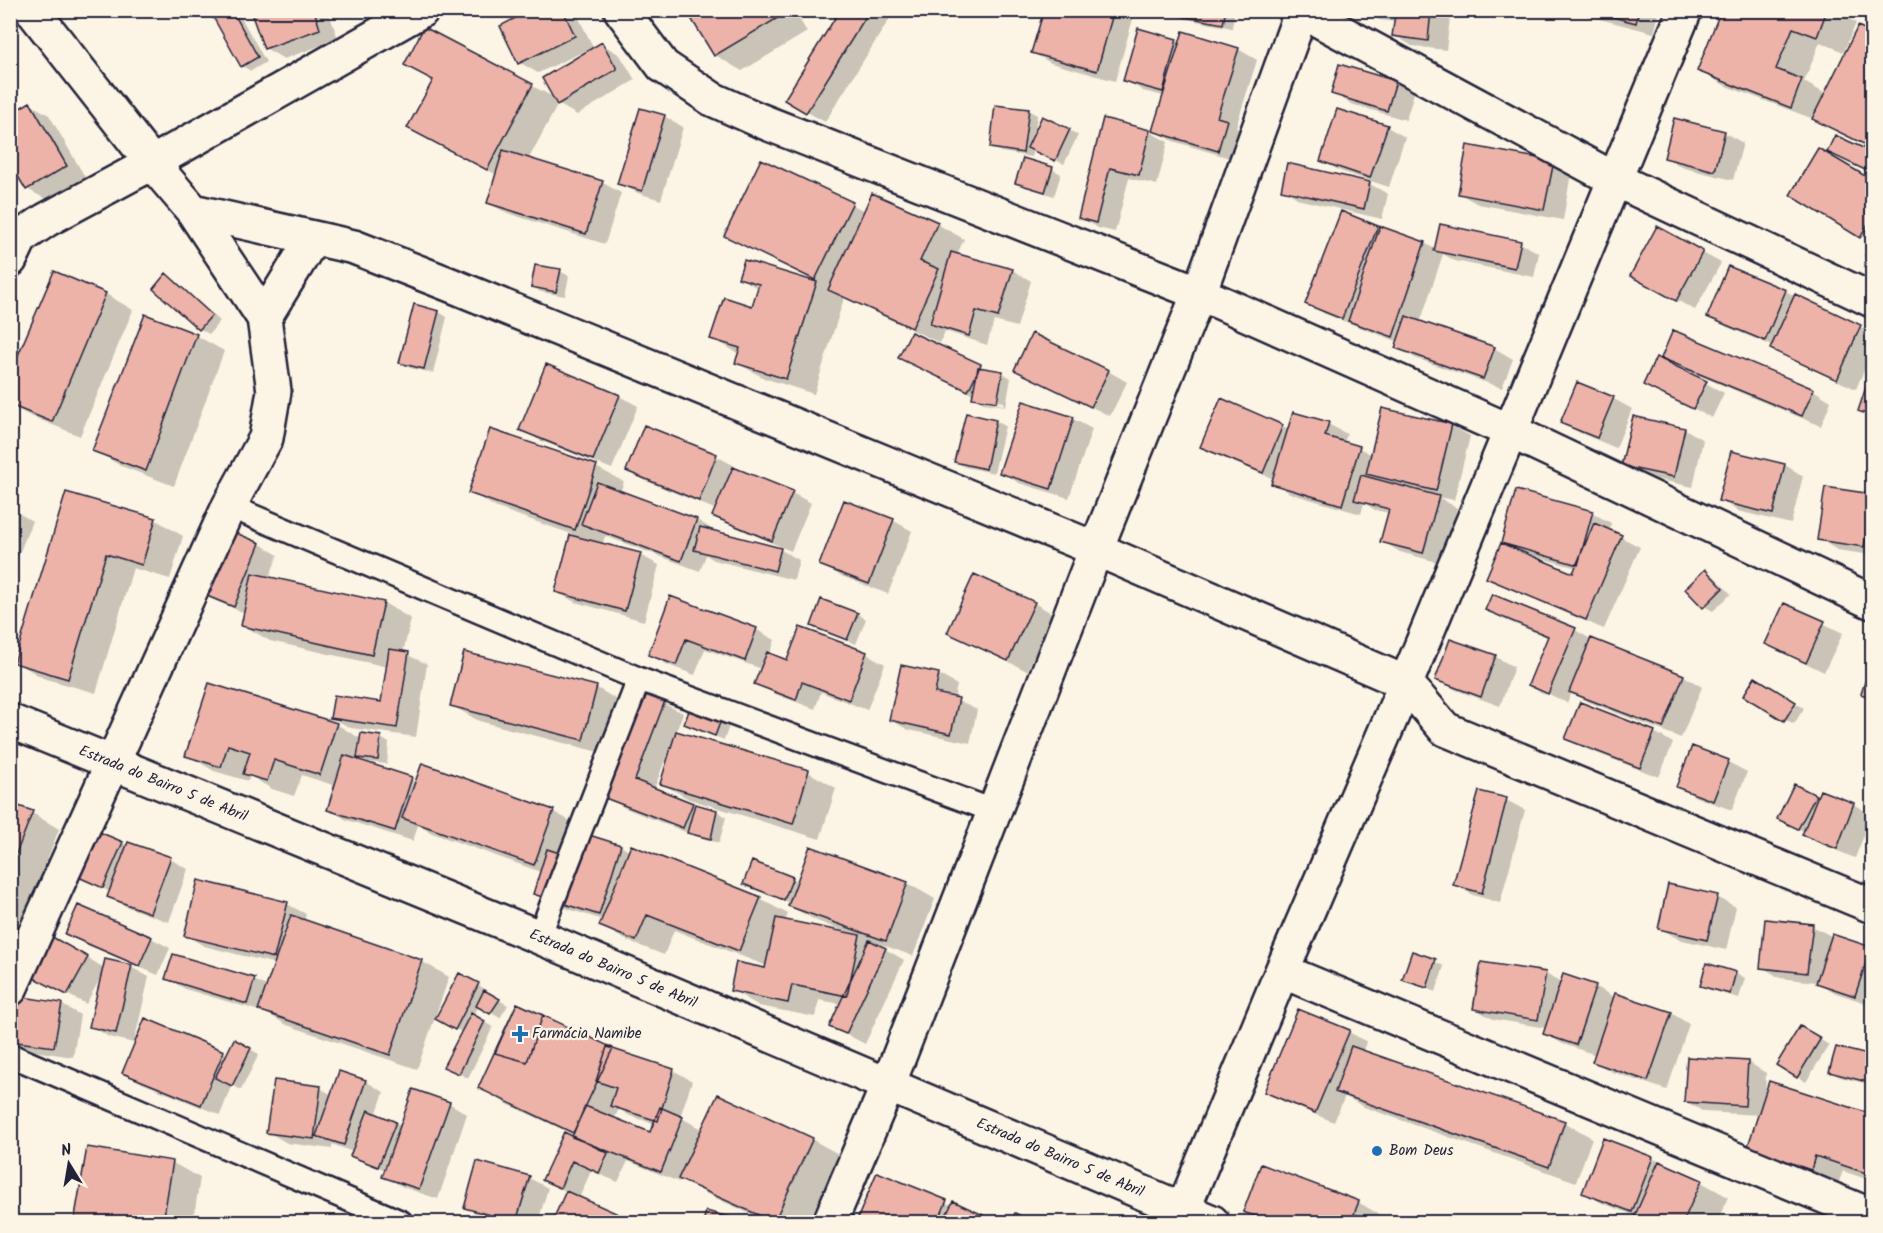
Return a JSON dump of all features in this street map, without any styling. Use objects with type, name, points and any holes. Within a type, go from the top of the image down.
[{"type":"street","points":[[10,989],[229,506],[266,438],[274,391],[264,318],[193,211],[152,163],[32,10]]},
{"type":"street","points":[[10,260],[21,237],[46,220],[152,163],[422,10]]},
{"type":"street","points":[[621,10],[663,66],[712,99],[759,120],[1199,293],[1510,431],[1872,602]]},
{"type":"street","points":[[1191,1218],[1281,970],[1406,683],[1685,10]]},
{"type":"street","points":[[830,1222],[888,1085],[1096,549],[1199,293],[1301,11],[1614,179],[1872,300]]},
{"type":"street","points":[[193,211],[354,247],[456,286],[1096,549],[1406,683],[1445,729],[1872,906]]},
{"type":"street","points":[[264,318],[313,238]]},
{"type":"street","name":"Estrada do Bairro 5 de Abril","points":[[10,721],[539,937],[888,1085],[1191,1218]]},
{"type":"street","points":[[1281,970],[1872,1216]]},
{"type":"lane","points":[[229,506],[639,679],[994,811]]},
{"type":"lane","points":[[539,937],[639,679]]},
{"type":"lane","points":[[10,1055],[401,1222]]},
{"type":"building","points":[[219,10],[232,10],[258,57],[241,67],[212,15]]},
{"type":"building","points":[[250,10],[314,10],[320,29],[264,49]]},
{"type":"building","points":[[531,10],[563,10],[575,36],[518,64],[500,26]]},
{"type":"building","points":[[686,10],[778,10],[781,16],[714,56]]},
{"type":"building","points":[[840,10],[870,10],[806,113],[784,100]]},
{"type":"building","points":[[1044,10],[1114,10],[1097,71],[1031,53]]},
{"type":"building","points":[[1176,10],[1226,10],[1223,24],[1175,15]]},
{"type":"building","points":[[1431,10],[1428,41],[1392,36],[1395,15],[1359,11]]},
{"type":"building","points":[[1586,10],[1639,10],[1636,23]]},
{"type":"building","points":[[1721,10],[1827,10],[1817,37],[1793,28],[1776,69],[1802,79],[1791,108],[1697,71]]},
{"type":"building","points":[[1858,26],[1872,33],[1872,148],[1812,119]]},
{"type":"building","points":[[424,27],[533,84],[487,170],[407,128],[433,80],[404,65]]},
{"type":"building","points":[[1138,28],[1177,39],[1163,92],[1123,81]]},
{"type":"building","points":[[1183,31],[1239,48],[1217,117],[1227,120],[1218,151],[1152,131]]},
{"type":"building","points":[[602,42],[617,69],[557,105],[542,78]]},
{"type":"building","points":[[1339,64],[1396,81],[1387,111],[1331,94]]},
{"type":"building","points":[[30,102],[67,166],[26,190],[10,163],[10,114]]},
{"type":"building","points":[[995,105],[1029,109],[1023,153],[990,148]]},
{"type":"building","points":[[640,108],[665,115],[642,191],[617,184]]},
{"type":"building","points":[[1337,109],[1388,125],[1370,178],[1320,161]]},
{"type":"building","points":[[1042,116],[1070,129],[1055,161],[1027,148]]},
{"type":"building","points":[[1103,118],[1150,130],[1139,175],[1110,168],[1096,223],[1078,218]]},
{"type":"building","points":[[1674,118],[1725,131],[1715,171],[1664,158]]},
{"type":"building","points":[[1835,135],[1872,152],[1865,170],[1827,152]]},
{"type":"building","points":[[1467,145],[1554,161],[1544,210],[1458,194]]},
{"type":"building","points":[[1818,148],[1872,180],[1872,217],[1860,238],[1790,195]]},
{"type":"building","points":[[503,150],[603,181],[586,234],[487,203]]},
{"type":"building","points":[[1023,158],[1053,167],[1045,192],[1015,183]]},
{"type":"building","points":[[761,159],[853,202],[815,280],[724,236]]},
{"type":"building","points":[[1287,163],[1370,182],[1364,209],[1281,190]]},
{"type":"building","points":[[872,193],[938,222],[920,261],[939,269],[912,328],[828,290]]},
{"type":"building","points":[[1341,211],[1378,226],[1342,319],[1305,304]]},
{"type":"building","points":[[1440,224],[1521,241],[1515,268],[1434,251]]},
{"type":"building","points":[[1380,226],[1425,242],[1393,337],[1348,321]]},
{"type":"building","points":[[1657,226],[1703,251],[1676,301],[1630,276]]},
{"type":"building","points":[[1872,230],[1872,258],[1865,256]]},
{"type":"building","points":[[951,252],[1013,269],[998,317],[976,311],[969,336],[930,324]]},
{"type":"building","points":[[744,260],[817,282],[786,379],[735,363],[740,348],[710,339],[724,297],[752,306],[759,284],[738,278]]},
{"type":"building","points":[[535,265],[561,269],[556,292],[531,287]]},
{"type":"building","points":[[1728,266],[1786,290],[1765,341],[1707,317]]},
{"type":"building","points":[[54,271],[106,293],[52,422],[10,405],[10,374]]},
{"type":"building","points":[[166,273],[212,315],[199,330],[153,289]]},
{"type":"building","points":[[1795,294],[1861,325],[1837,380],[1770,349]]},
{"type":"building","points":[[414,304],[439,311],[424,369],[399,363]]},
{"type":"building","points":[[145,314],[197,334],[146,471],[92,451]]},
{"type":"building","points":[[1406,316],[1495,347],[1483,379],[1395,348]]},
{"type":"building","points":[[1673,330],[1814,389],[1802,416],[1661,358]]},
{"type":"building","points":[[911,332],[981,364],[968,391],[898,358]]},
{"type":"building","points":[[1032,333],[1109,370],[1091,407],[1014,370]]},
{"type":"building","points":[[1656,357],[1707,381],[1693,409],[1643,385]]},
{"type":"building","points":[[546,364],[620,395],[593,460],[519,430]]},
{"type":"building","points":[[978,367],[1003,371],[997,402],[972,398]]},
{"type":"building","points":[[1872,369],[1872,416],[1858,411]]},
{"type":"building","points":[[1577,382],[1614,397],[1597,438],[1560,423]]},
{"type":"building","points":[[1221,398],[1283,425],[1263,473],[1200,447]]},
{"type":"building","points":[[1023,401],[1074,417],[1051,489],[999,473]]},
{"type":"building","points":[[1382,408],[1452,424],[1436,491],[1366,474]]},
{"type":"building","points":[[1293,412],[1329,422],[1325,436],[1360,446],[1342,505],[1271,484]]},
{"type":"building","points":[[966,413],[996,420],[986,469],[954,462]]},
{"type":"building","points":[[1633,416],[1685,428],[1674,477],[1621,466]]},
{"type":"building","points":[[644,425],[717,454],[699,501],[626,471]]},
{"type":"building","points":[[490,429],[597,465],[575,530],[468,493]]},
{"type":"building","points":[[1731,451],[1785,464],[1773,514],[1718,501]]},
{"type":"building","points":[[733,467],[793,491],[772,541],[712,516]]},
{"type":"building","points":[[1361,475],[1439,496],[1423,553],[1380,542],[1389,509],[1354,500]]},
{"type":"building","points":[[597,482],[697,519],[681,561],[581,524]]},
{"type":"building","points":[[1825,487],[1872,494],[1864,547],[1817,540]]},
{"type":"building","points":[[1516,490],[1593,511],[1578,565],[1501,543]]},
{"type":"building","points":[[66,492],[156,518],[142,565],[106,554],[68,679],[14,663]]},
{"type":"building","points":[[844,500],[894,519],[869,584],[819,565]]},
{"type":"building","points":[[1594,523],[1622,535],[1586,620],[1486,578],[1501,543],[1573,573]]},
{"type":"building","points":[[700,527],[781,548],[775,571],[694,550]]},
{"type":"building","points":[[224,528],[260,543],[234,607],[197,592]]},
{"type":"building","points":[[570,535],[641,553],[625,611],[555,592]]},
{"type":"building","points":[[1705,569],[1723,588],[1703,608],[1685,589]]},
{"type":"building","points":[[252,573],[384,602],[372,655],[241,626]]},
{"type":"building","points":[[974,574],[1035,602],[1008,661],[947,633]]},
{"type":"building","points":[[1492,594],[1576,628],[1548,694],[1528,685],[1548,636],[1485,610]]},
{"type":"building","points":[[670,596],[757,628],[745,661],[686,639],[676,665],[648,655]]},
{"type":"building","points":[[821,599],[858,613],[847,640],[811,626]]},
{"type":"building","points":[[1784,603],[1825,621],[1806,663],[1765,644]]},
{"type":"building","points":[[800,627],[867,652],[849,700],[802,682],[796,700],[754,684],[767,652],[787,660]]},
{"type":"building","points":[[1591,638],[1684,675],[1663,728],[1569,692]]},
{"type":"building","points":[[1450,639],[1496,655],[1481,697],[1435,680]]},
{"type":"building","points":[[389,649],[409,652],[397,728],[330,718],[334,695],[381,702]]},
{"type":"building","points":[[464,652],[597,686],[583,740],[450,706]]},
{"type":"building","points":[[1872,660],[1872,698],[1861,694]]},
{"type":"building","points":[[901,665],[939,673],[935,693],[959,698],[951,734],[889,720]]},
{"type":"building","points":[[1755,677],[1796,702],[1784,721],[1743,696]]},
{"type":"building","points":[[209,683],[337,723],[320,775],[274,760],[267,781],[243,774],[250,752],[228,745],[221,767],[185,756]]},
{"type":"building","points":[[646,694],[665,701],[635,780],[693,803],[683,828],[605,798]]},
{"type":"building","points":[[1580,702],[1655,731],[1640,768],[1565,739]]},
{"type":"building","points":[[690,708],[721,720],[715,736],[684,724]]},
{"type":"building","points":[[676,731],[809,770],[793,824],[660,784]]},
{"type":"building","points":[[361,733],[381,736],[378,760],[357,758]]},
{"type":"building","points":[[1692,746],[1729,760],[1713,801],[1676,787]]},
{"type":"building","points":[[344,755],[412,777],[395,831],[327,810]]},
{"type":"building","points":[[422,763],[554,810],[534,865],[402,818]]},
{"type":"building","points":[[1794,784],[1816,795],[1798,829],[1777,819]]},
{"type":"building","points":[[1820,790],[1854,803],[1837,849],[1802,835]]},
{"type":"building","points":[[1479,791],[1507,798],[1482,893],[1453,885]]},
{"type":"building","points":[[10,803],[33,811],[10,869]]},
{"type":"building","points":[[695,804],[717,810],[711,839],[687,833]]},
{"type":"building","points":[[85,826],[123,842],[103,888],[65,871]]},
{"type":"building","points":[[586,834],[621,845],[599,915],[533,894],[547,849],[578,859]]},
{"type":"building","points":[[128,842],[171,857],[150,913],[107,897]]},
{"type":"building","points":[[631,845],[761,897],[739,951],[647,915],[636,941],[599,926]]},
{"type":"building","points":[[810,846],[908,882],[886,941],[788,906]]},
{"type":"building","points":[[752,861],[793,877],[784,900],[743,884]]},
{"type":"building","points":[[198,880],[288,902],[274,958],[184,936]]},
{"type":"building","points":[[1668,884],[1718,895],[1707,940],[1658,929]]},
{"type":"building","points":[[78,905],[152,937],[139,966],[65,934]]},
{"type":"building","points":[[291,915],[422,960],[390,1055],[258,1010]]},
{"type":"building","points":[[776,918],[860,935],[847,996],[792,985],[788,1003],[730,991],[736,962],[765,968]]},
{"type":"building","points":[[1765,919],[1813,924],[1807,973],[1760,968]]},
{"type":"building","points":[[47,934],[88,957],[67,995],[26,974]]},
{"type":"building","points":[[1832,934],[1871,947],[1855,996],[1816,983]]},
{"type":"building","points":[[869,940],[886,948],[846,1034],[829,1027]]},
{"type":"building","points":[[1412,951],[1436,959],[1427,988],[1402,980]]},
{"type":"building","points":[[173,954],[255,978],[247,1004],[165,979]]},
{"type":"building","points":[[105,959],[132,965],[116,1033],[89,1027]]},
{"type":"building","points":[[1481,962],[1546,972],[1538,1020],[1473,1009]]},
{"type":"building","points":[[1706,963],[1736,972],[1730,994],[1700,986]]},
{"type":"building","points":[[459,973],[479,983],[455,1030],[435,1019]]},
{"type":"building","points":[[1563,974],[1596,985],[1576,1045],[1543,1034]]},
{"type":"building","points":[[484,990],[500,999],[490,1014],[476,1006]]},
{"type":"building","points":[[1615,993],[1672,1012],[1648,1081],[1592,1062]]},
{"type":"building","points":[[10,995],[62,1003],[54,1047],[10,1041]]},
{"type":"building","points":[[517,1003],[613,1048],[573,1133],[478,1088]]},
{"type":"building","name":"Farmácia Namibe","points":[[517,1003],[543,1015],[527,1062],[495,1053]]},
{"type":"building","points":[[1298,1009],[1350,1030],[1315,1113],[1264,1092]]},
{"type":"building","points":[[471,1013],[485,1021],[459,1074],[443,1067]]},
{"type":"building","points":[[145,1018],[224,1051],[201,1105],[122,1073]]},
{"type":"building","points":[[1800,1026],[1821,1038],[1797,1078],[1776,1065]]},
{"type":"building","points":[[234,1039],[251,1048],[232,1086],[215,1078]]},
{"type":"building","points":[[1351,1046],[1565,1121],[1549,1167],[1335,1092]]},
{"type":"building","points":[[607,1047],[674,1069],[658,1121],[610,1106],[616,1088],[596,1081]]},
{"type":"building","points":[[1836,1047],[1872,1056],[1871,1083],[1829,1072]]},
{"type":"building","points":[[1687,1057],[1748,1061],[1745,1106],[1684,1102]]},
{"type":"building","points":[[339,1071],[366,1080],[344,1145],[316,1136]]},
{"type":"building","points":[[274,1080],[321,1086],[314,1139],[266,1133]]},
{"type":"building","points":[[1769,1081],[1872,1114],[1872,1151],[1866,1173],[1815,1156],[1811,1170],[1747,1149]]},
{"type":"building","points":[[413,1089],[450,1102],[419,1189],[382,1177]]},
{"type":"building","points":[[718,1094],[813,1138],[774,1222],[678,1179]]},
{"type":"building","points":[[585,1106],[650,1132],[660,1107],[683,1117],[661,1172],[572,1137]]},
{"type":"building","points":[[368,1110],[396,1122],[378,1167],[350,1156]]},
{"type":"building","points":[[564,1132],[608,1153],[599,1173],[572,1161],[560,1188],[542,1180]]},
{"type":"building","points":[[1603,1138],[1653,1157],[1632,1212],[1582,1193]]},
{"type":"building","points":[[87,1147],[173,1161],[163,1222],[74,1222]]},
{"type":"building","points":[[477,1161],[530,1176],[516,1222],[464,1208]]},
{"type":"building","points":[[1659,1161],[1702,1180],[1683,1222],[1632,1222]]},
{"type":"building","points":[[1261,1164],[1359,1201],[1354,1214],[1376,1222],[1272,1222],[1243,1212]]},
{"type":"building","points":[[877,1172],[947,1200],[938,1222],[856,1222]]},
{"type":"building","points":[[566,1191],[632,1220],[631,1222],[552,1222]]},
{"type":"building","points":[[953,1201],[998,1222],[943,1222]]},
{"type":"building","points":[[706,1211],[748,1222],[703,1222]]},
{"type":"building","points":[[1015,1213],[1033,1222],[1010,1222]]},
{"type":"place","name":"Farmácia Namibe","points":[[520,1034]]},
{"type":"place","name":"Bom Deus","points":[[1377,1151]]}]
